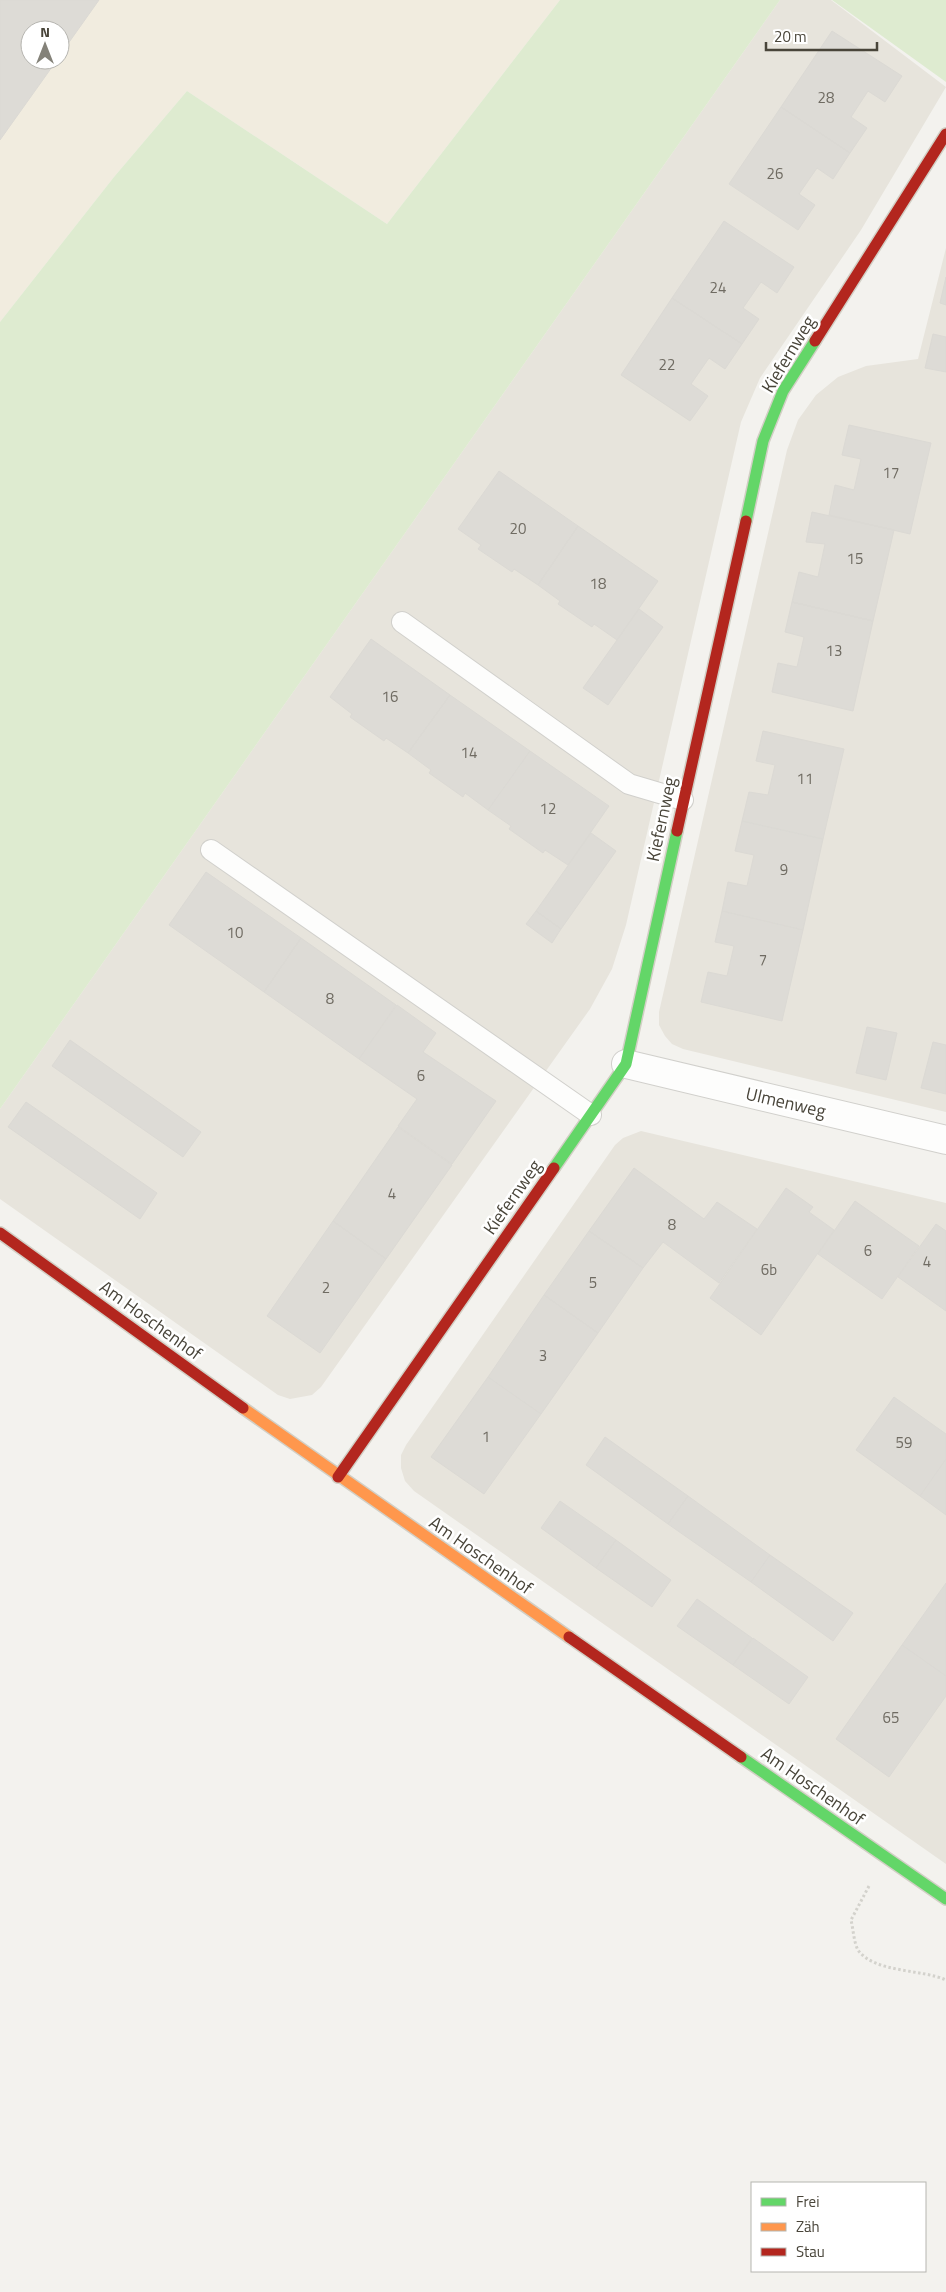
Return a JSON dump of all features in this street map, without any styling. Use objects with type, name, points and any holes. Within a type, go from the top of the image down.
[{"type":"street","name":"Kiefernweg","points":[[338,1477],[626,1064],[763,441],[783,391],[946,134]]},
{"type":"street","name":"Ulmenweg","points":[[626,1064],[946,1140]]},
{"type":"street","name":"Am Hoschenhof","points":[[0,1232],[338,1477],[946,1899]]},
{"type":"lane","points":[[402,622],[628,784],[683,800]]},
{"type":"lane","points":[[210,850],[591,1114]]},
{"type":"path","points":[[885,1857],[850,1920],[858,1950],[880,1965],[936,1975],[946,1980]]},
{"type":"shaded area","points":[[0,0],[560,0],[387,224],[187,91],[114,177],[0,322]]},
{"type":"shaded area","points":[[780,0],[831,0],[946,87],[861,230],[760,378],[741,422],[626,925],[612,969],[590,1009],[321,1387],[312,1395],[290,1399],[278,1395],[0,1199],[0,1109]]},
{"type":"shaded area","points":[[946,248],[946,1112],[683,1049],[672,1044],[665,1036],[659,1025],[659,1012],[787,450],[798,420],[816,395],[838,377],[866,366],[918,359]]},
{"type":"shaded area","points":[[641,1131],[946,1203],[946,1864],[414,1491],[405,1481],[401,1468],[401,1455],[406,1445],[615,1145],[623,1138]]},
{"type":"green space","points":[[560,0],[780,0],[0,1109],[0,322],[114,177],[187,91],[387,224]]},
{"type":"green space","points":[[832,0],[946,0],[946,82]]},
{"type":"building","points":[[0,0],[99,0],[70,41],[70,20],[20,20],[20,70],[50,70],[0,140]]},
{"type":"building","points":[[832,31],[902,76],[885,102],[868,91],[851,117],[867,128],[850,153],[781,107]]},
{"type":"building","points":[[781,107],[850,153],[833,179],[817,168],[799,194],[815,205],[798,230],[729,184]]},
{"type":"building","points":[[724,221],[794,267],[777,293],[761,282],[743,308],[759,319],[742,344],[672,298]]},
{"type":"building","points":[[946,277],[946,305],[940,303]]},
{"type":"building","points":[[672,298],[742,344],[725,369],[709,358],[691,384],[708,396],[690,421],[621,375]]},
{"type":"building","points":[[933,334],[946,337],[946,372],[925,368]]},
{"type":"building","points":[[849,425],[931,443],[910,534],[829,515],[835,485],[854,490],[861,459],[842,455]]},
{"type":"building","points":[[499,471],[578,526],[538,585],[514,569],[512,572],[478,549],[481,545],[458,529]]},
{"type":"building","points":[[812,512],[894,530],[873,621],[792,602],[799,572],[818,577],[825,544],[806,542]]},
{"type":"building","points":[[578,526],[658,581],[617,640],[594,624],[592,627],[558,604],[560,601],[538,585]]},
{"type":"building","points":[[792,602],[873,621],[853,711],[772,692],[778,663],[797,667],[804,637],[785,632]]},
{"type":"building","points":[[639,609],[663,627],[608,705],[583,688]]},
{"type":"building","points":[[371,639],[450,695],[408,753],[386,738],[384,741],[350,717],[352,714],[330,697]]},
{"type":"building","points":[[450,695],[530,751],[488,810],[465,793],[463,797],[429,773],[431,770],[408,753]]},
{"type":"building","points":[[763,731],[844,749],[823,839],[742,821],[749,792],[768,795],[775,765],[756,761]]},
{"type":"building","points":[[530,751],[609,806],[568,865],[545,850],[543,853],[509,829],[511,826],[488,810]]},
{"type":"building","points":[[742,821],[823,839],[803,930],[722,911],[728,882],[747,886],[754,855],[735,851]]},
{"type":"building","points":[[591,833],[616,851],[561,929],[536,911]]},
{"type":"building","points":[[206,872],[301,938],[264,992],[169,925]]},
{"type":"building","points":[[536,911],[561,929],[552,943],[526,924]]},
{"type":"building","points":[[722,911],[803,930],[782,1021],[701,1002],[708,972],[727,976],[734,946],[715,942]]},
{"type":"building","points":[[301,938],[396,1005],[359,1059],[264,992]]},
{"type":"building","points":[[397,1005],[436,1033],[423,1052],[496,1101],[452,1164],[398,1126],[417,1099],[359,1059]]},
{"type":"building","points":[[867,1027],[897,1033],[886,1080],[856,1073]]},
{"type":"building","points":[[70,1040],[201,1132],[183,1157],[52,1066]]},
{"type":"building","points":[[933,1042],[946,1045],[946,1094],[921,1088]]},
{"type":"building","points":[[26,1102],[157,1193],[140,1219],[8,1127]]},
{"type":"building","points":[[398,1127],[452,1165],[386,1259],[333,1221]]},
{"type":"building","points":[[634,1168],[704,1219],[717,1202],[757,1229],[719,1283],[663,1242],[643,1268],[589,1231]]},
{"type":"building","points":[[786,1188],[813,1207],[809,1212],[834,1230],[761,1335],[710,1298]]},
{"type":"building","points":[[855,1201],[919,1246],[882,1299],[818,1254]]},
{"type":"building","points":[[333,1221],[386,1259],[320,1353],[267,1316]]},
{"type":"building","points":[[936,1224],[946,1231],[946,1311],[898,1277]]},
{"type":"building","points":[[589,1231],[643,1268],[598,1333],[544,1295]]},
{"type":"building","points":[[544,1295],[598,1333],[541,1414],[488,1377]]},
{"type":"building","points":[[488,1377],[541,1414],[484,1494],[431,1457]]},
{"type":"building","points":[[894,1397],[946,1434],[946,1459],[920,1496],[856,1450]]},
{"type":"building","points":[[605,1437],[688,1496],[668,1524],[586,1465]]},
{"type":"building","points":[[946,1459],[946,1515],[920,1496]]},
{"type":"building","points":[[688,1496],[770,1555],[751,1582],[668,1524]]},
{"type":"building","points":[[560,1501],[616,1540],[596,1568],[541,1528]]},
{"type":"building","points":[[616,1540],[671,1580],[652,1607],[596,1568]]},
{"type":"building","points":[[770,1555],[853,1613],[833,1641],[751,1582]]},
{"type":"building","points":[[946,1583],[946,1676],[902,1645]]},
{"type":"building","points":[[697,1599],[752,1638],[733,1665],[677,1626]]},
{"type":"building","points":[[753,1638],[808,1677],[789,1704],[733,1665]]},
{"type":"building","points":[[902,1645],[946,1676],[946,1696],[889,1777],[836,1739]]},
{"type":"traffic: fast","points":[[746,521],[763,441],[783,391],[815,341]]},
{"type":"traffic: fast","points":[[554,1168],[626,1064],[677,831]]},
{"type":"traffic: fast","points":[[741,1757],[946,1899]]},
{"type":"traffic: slow","points":[[243,1408],[569,1637]]},
{"type":"traffic: jam","points":[[815,341],[946,134]]},
{"type":"traffic: jam","points":[[677,831],[746,521]]},
{"type":"traffic: jam","points":[[338,1477],[554,1168]]},
{"type":"traffic: jam","points":[[0,1233],[243,1408]]},
{"type":"traffic: jam","points":[[569,1637],[741,1757]]}]
